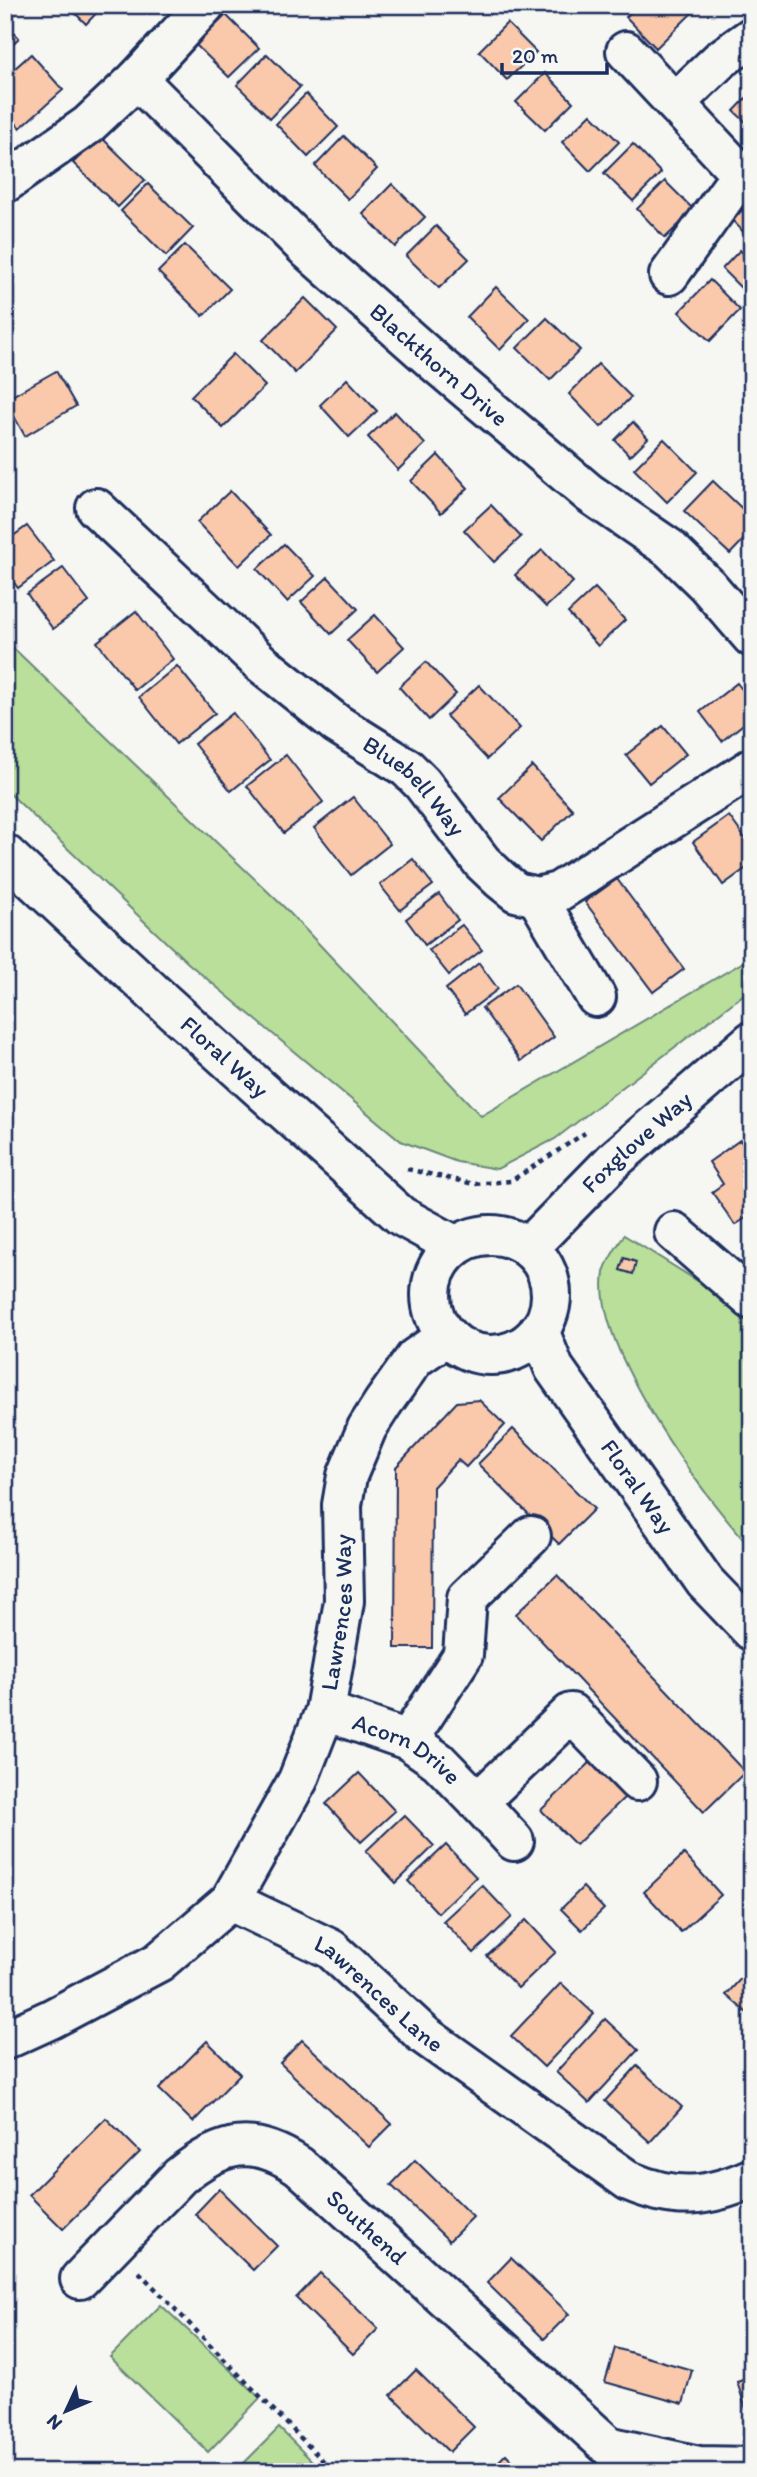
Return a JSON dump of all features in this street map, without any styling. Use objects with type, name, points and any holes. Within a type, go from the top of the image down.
[{"type":"street","points":[[5,183],[88,125],[137,79],[205,5]]},
{"type":"street","points":[[676,103],[721,59],[752,37]]},
{"type":"street","points":[[626,51],[741,174],[669,275]]},
{"type":"street","name":"Blackthorn Drive","points":[[137,79],[319,260],[589,493],[669,548],[707,585],[752,637]]},
{"type":"street","name":"Bluebell Way","points":[[96,508],[262,664],[337,724],[407,768],[422,783],[482,862],[501,880],[516,892],[537,897]]},
{"type":"street","points":[[596,997],[537,897],[558,892],[752,768]]},
{"type":"street","name":"Floral Way","points":[[5,854],[157,996],[401,1216],[456,1246]]},
{"type":"street","name":"Foxglove Way","points":[[528,1248],[614,1160],[752,1041]]},
{"type":"street","points":[[674,1232],[752,1300]]},
{"type":"street","points":[[492,1235],[511,1239],[528,1248],[540,1262],[548,1278],[551,1296],[548,1314],[527,1343],[512,1351],[495,1355],[477,1354],[461,1347],[447,1336],[435,1319],[431,1299],[433,1279],[441,1261],[456,1246],[473,1238],[492,1235]]},
{"type":"street","name":"Floral Way","points":[[539,1330],[554,1368],[705,1582],[752,1632]]},
{"type":"street","name":"Lawrences Way","points":[[230,1901],[298,1780],[325,1711],[344,1601],[342,1505],[347,1476],[367,1428],[383,1402],[415,1359],[447,1336]]},
{"type":"street","points":[[408,1740],[463,1655],[467,1598],[531,1536]]},
{"type":"street","name":"Acorn Drive","points":[[325,1711],[408,1740],[438,1761],[514,1841]]},
{"type":"street","name":"Acorn Drive","points":[[478,1802],[571,1713],[636,1781]]},
{"type":"street","points":[[5,2040],[159,1962],[230,1901]]},
{"type":"street","name":"Lawrences Lane","points":[[230,1901],[331,1949],[424,2035],[629,2181],[667,2194],[690,2196],[722,2190],[752,2178]]},
{"type":"street","name":"Southend","points":[[80,2279],[180,2176],[214,2154],[250,2146],[281,2154],[299,2166],[624,2460]]},
{"type":"street","points":[[624,2460],[752,2467]]},
{"type":"path","points":[[113,2245],[334,2472]]},
{"type":"green space","points":[[5,640],[286,909],[481,1116],[752,957],[752,988],[555,1139],[497,1169],[457,1162],[401,1141],[188,963],[5,789]]},
{"type":"green space","points":[[624,1235],[752,1315],[752,1549],[680,1458],[655,1419],[615,1340],[605,1304],[604,1273]]},
{"type":"green space","points":[[161,2305],[260,2398],[208,2452],[110,2357]]},
{"type":"green space","points":[[279,2428],[322,2471],[235,2472]]},
{"type":"building","points":[[67,5],[104,5],[86,24]]},
{"type":"building","points":[[637,5],[692,5],[696,9],[656,48],[626,17]]},
{"type":"building","points":[[226,15],[259,48],[229,77],[196,45]]},
{"type":"building","points":[[5,22],[19,38],[5,51]]},
{"type":"building","points":[[507,23],[536,52],[507,80],[479,51]]},
{"type":"building","points":[[31,54],[63,90],[20,128],[5,111],[5,77]]},
{"type":"building","points":[[267,54],[300,87],[270,118],[237,85]]},
{"type":"building","points":[[545,73],[573,102],[545,130],[516,102]]},
{"type":"building","points":[[752,92],[752,128],[734,111]]},
{"type":"building","points":[[306,94],[338,127],[308,157],[276,124]]},
{"type":"building","points":[[591,114],[619,142],[590,171],[562,142]]},
{"type":"building","points":[[100,136],[145,180],[118,207],[73,163]]},
{"type":"building","points":[[344,136],[377,169],[348,199],[315,166]]},
{"type":"building","points":[[633,144],[661,173],[633,201],[604,173]]},
{"type":"building","points":[[665,181],[694,210],[665,238],[637,209]]},
{"type":"building","points":[[148,184],[193,228],[166,256],[121,211]]},
{"type":"building","points":[[392,184],[425,217],[395,247],[363,214]]},
{"type":"building","points":[[752,204],[752,241],[732,220]]},
{"type":"building","points":[[436,226],[469,259],[439,288],[406,256]]},
{"type":"building","points":[[185,245],[230,289],[203,316],[158,272]]},
{"type":"building","points":[[740,250],[752,262],[752,299],[722,269]]},
{"type":"building","points":[[710,280],[740,310],[710,341],[679,312]]},
{"type":"building","points":[[496,287],[529,319],[500,350],[467,317]]},
{"type":"building","points":[[305,298],[337,330],[295,373],[263,340]]},
{"type":"building","points":[[547,318],[580,350],[550,380],[517,348]]},
{"type":"building","points":[[233,354],[265,386],[223,428],[191,396]]},
{"type":"building","points":[[598,364],[631,397],[601,427],[569,394]]},
{"type":"building","points":[[56,371],[76,406],[25,436],[5,400]]},
{"type":"building","points":[[347,379],[377,411],[349,437],[320,405]]},
{"type":"building","points":[[395,412],[425,444],[398,470],[368,437]]},
{"type":"building","points":[[633,422],[648,438],[630,456],[615,440]]},
{"type":"building","points":[[664,439],[697,472],[667,502],[634,469]]},
{"type":"building","points":[[438,455],[468,488],[441,513],[411,481]]},
{"type":"building","points":[[713,481],[752,518],[752,531],[730,554],[684,511]]},
{"type":"building","points":[[230,491],[271,535],[239,566],[197,522]]},
{"type":"building","points":[[491,505],[521,537],[494,562],[464,530]]},
{"type":"building","points":[[27,526],[54,561],[18,588],[5,571],[5,542]]},
{"type":"building","points":[[284,544],[315,576],[287,602],[257,569]]},
{"type":"building","points":[[542,550],[573,582],[546,607],[515,575]]},
{"type":"building","points":[[63,568],[89,602],[53,629],[27,594]]},
{"type":"building","points":[[328,577],[358,609],[331,634],[301,602]]},
{"type":"building","points":[[595,588],[625,620],[598,646],[568,613]]},
{"type":"building","points":[[136,611],[173,659],[135,690],[97,642]]},
{"type":"building","points":[[375,615],[404,647],[377,672],[347,640]]},
{"type":"building","points":[[426,662],[456,694],[429,720],[399,687]]},
{"type":"building","points":[[177,666],[215,713],[176,744],[139,697]]},
{"type":"building","points":[[737,683],[752,702],[752,717],[722,741],[700,712]]},
{"type":"building","points":[[479,685],[520,728],[487,759],[446,716]]},
{"type":"building","points":[[233,713],[270,760],[231,791],[194,744]]},
{"type":"building","points":[[663,726],[686,754],[649,783],[626,755]]},
{"type":"building","points":[[286,755],[323,802],[284,833],[247,786]]},
{"type":"building","points":[[532,766],[573,810],[541,841],[499,798]]},
{"type":"building","points":[[353,797],[390,844],[351,875],[314,828]]},
{"type":"building","points":[[729,816],[752,848],[752,864],[723,885],[693,842]]},
{"type":"building","points":[[413,859],[433,885],[400,910],[380,885]]},
{"type":"building","points":[[617,879],[684,969],[653,992],[585,902]]},
{"type":"building","points":[[439,894],[458,920],[425,945],[406,919]]},
{"type":"building","points":[[462,925],[482,950],[449,975],[429,950]]},
{"type":"building","points":[[479,963],[498,989],[465,1014],[446,989]]},
{"type":"building","points":[[516,984],[554,1037],[521,1061],[482,1008]]},
{"type":"building","points":[[740,1140],[752,1157],[752,1227],[746,1218],[735,1225],[712,1192],[723,1184],[709,1162]]},
{"type":"building","points":[[624,1258],[636,1262],[633,1274],[620,1270]]},
{"type":"building","points":[[479,1400],[505,1425],[466,1467],[458,1460],[433,1487],[432,1648],[395,1648],[396,1467],[457,1402]]},
{"type":"building","points":[[513,1429],[594,1509],[559,1544],[478,1464]]},
{"type":"building","points":[[557,1575],[745,1772],[704,1812],[516,1614]]},
{"type":"building","points":[[593,1760],[627,1795],[576,1845],[541,1810]]},
{"type":"building","points":[[359,1773],[395,1811],[361,1842],[326,1804]]},
{"type":"building","points":[[404,1815],[434,1846],[396,1883],[366,1851]]},
{"type":"building","points":[[446,1845],[476,1877],[438,1913],[408,1881]]},
{"type":"building","points":[[684,1854],[721,1895],[681,1932],[644,1892]]},
{"type":"building","points":[[482,1885],[512,1917],[474,1953],[443,1921]]},
{"type":"building","points":[[583,1887],[604,1909],[582,1930],[561,1909]]},
{"type":"building","points":[[526,1920],[556,1952],[518,1988],[487,1956]]},
{"type":"building","points":[[752,1966],[752,2017],[726,1995]]},
{"type":"building","points":[[561,1983],[594,2014],[544,2067],[511,2036]]},
{"type":"building","points":[[605,2019],[638,2050],[589,2103],[556,2072]]},
{"type":"building","points":[[302,2040],[392,2124],[369,2147],[280,2063]]},
{"type":"building","points":[[207,2041],[240,2074],[193,2122],[159,2089]]},
{"type":"building","points":[[637,2066],[682,2107],[650,2142],[605,2101]]},
{"type":"building","points":[[106,2118],[140,2152],[63,2229],[29,2195]]},
{"type":"building","points":[[415,2160],[473,2217],[449,2241],[391,2185]]},
{"type":"building","points":[[219,2189],[277,2246],[253,2270],[195,2214]]},
{"type":"building","points":[[511,2258],[569,2314],[544,2339],[487,2283]]},
{"type":"building","points":[[320,2273],[378,2329],[353,2354],[296,2298]]},
{"type":"building","points":[[615,2348],[692,2370],[683,2404],[605,2382]]},
{"type":"building","points":[[416,2370],[474,2427],[449,2452],[391,2395]]},
{"type":"building","points":[[752,2377],[752,2413],[748,2415],[737,2382]]},
{"type":"building","points":[[506,2454],[523,2472],[488,2472]]}]
